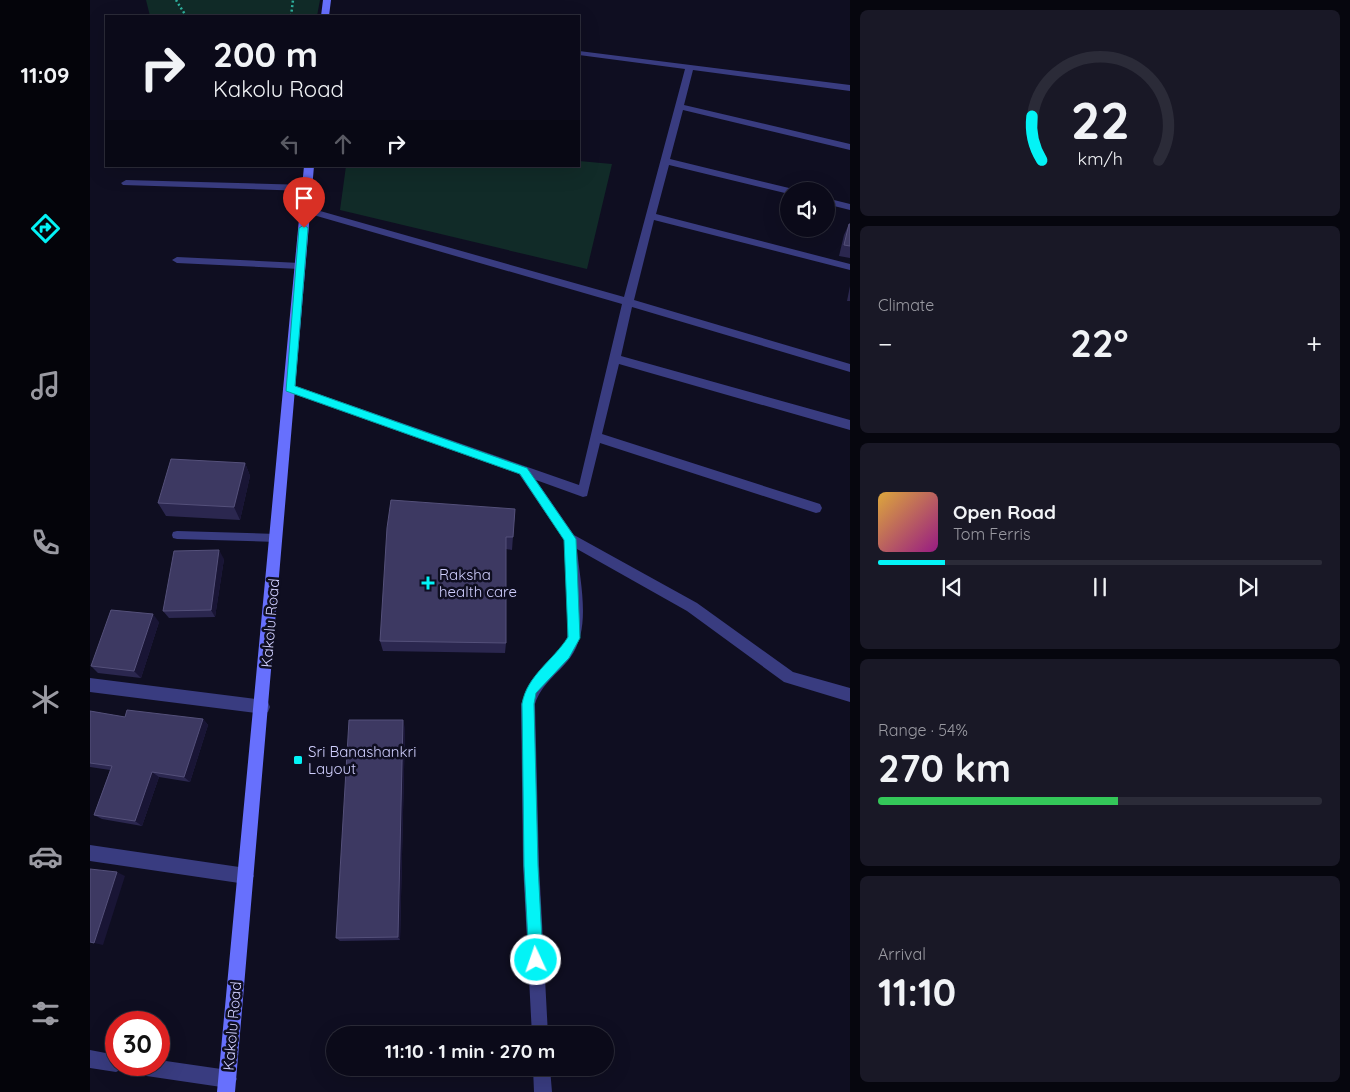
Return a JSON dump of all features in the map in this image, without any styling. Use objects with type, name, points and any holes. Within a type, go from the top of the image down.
[{"type":"main road","points":[[325,15],[327,0]]},
{"type":"main road","name":"Kakolu Road","points":[[230,1088],[246,876],[309,167]]},
{"type":"street","points":[[580,53],[850,88]]},
{"type":"street","points":[[290,388],[583,492],[628,302],[690,67]]},
{"type":"street","points":[[680,107],[850,147]]},
{"type":"street","points":[[666,160],[780,189]]},
{"type":"street","points":[[126,183],[308,188]]},
{"type":"street","points":[[835,203],[850,207]]},
{"type":"street","points":[[306,210],[850,368]]},
{"type":"street","points":[[651,216],[850,267]]},
{"type":"street","points":[[177,260],[300,266]]},
{"type":"street","points":[[615,359],[850,425]]},
{"type":"street","points":[[596,437],[816,508]]},
{"type":"street","points":[[524,471],[570,539],[692,607],[789,677],[850,695]]},
{"type":"street","points":[[540,1026],[531,866],[528,704],[530,691],[539,679],[565,654],[574,638],[570,539]]},
{"type":"street","points":[[90,685],[262,707]]},
{"type":"street","points":[[90,853],[246,876]]},
{"type":"street","points":[[90,1059],[105,1061]]},
{"type":"street","points":[[170,1074],[230,1088]]},
{"type":"street","points":[[542,1076],[543,1092]]},
{"type":"lane","points":[[177,535],[277,538]]},
{"type":"path","points":[[176,0],[185,15]]},
{"type":"path","points":[[291,15],[293,0]]},
{"type":"green space","points":[[146,0],[320,0],[317,15],[150,15]]},
{"type":"green space","points":[[580,161],[612,164],[587,269],[340,210],[346,167],[580,167]]},
{"type":"building","points":[[850,224],[850,246],[844,245]]},
{"type":"building","points":[[171,459],[245,463],[234,507],[158,503]]},
{"type":"building","points":[[391,500],[515,509],[513,537],[506,537],[506,643],[380,641],[387,528]]},
{"type":"building","points":[[219,550],[211,610],[163,611],[174,551]]},
{"type":"building","points":[[111,610],[153,614],[134,671],[91,666]]},
{"type":"building","points":[[127,710],[203,719],[184,777],[152,772],[135,821],[94,815],[112,766],[90,763],[90,711],[125,717]]},
{"type":"building","points":[[349,720],[403,720],[398,937],[336,938]]},
{"type":"building","points":[[90,869],[117,872],[94,943],[90,942]]},
{"type":"place","name":"Raksha health care","points":[[428,583]]},
{"type":"place","name":"Sri Banashankri Layout","points":[[298,760]]},
{"type":"route","points":[[304,228],[290,388],[524,471],[570,539],[574,638],[565,654],[539,679],[530,691],[528,704],[531,866],[536,960]]}]
